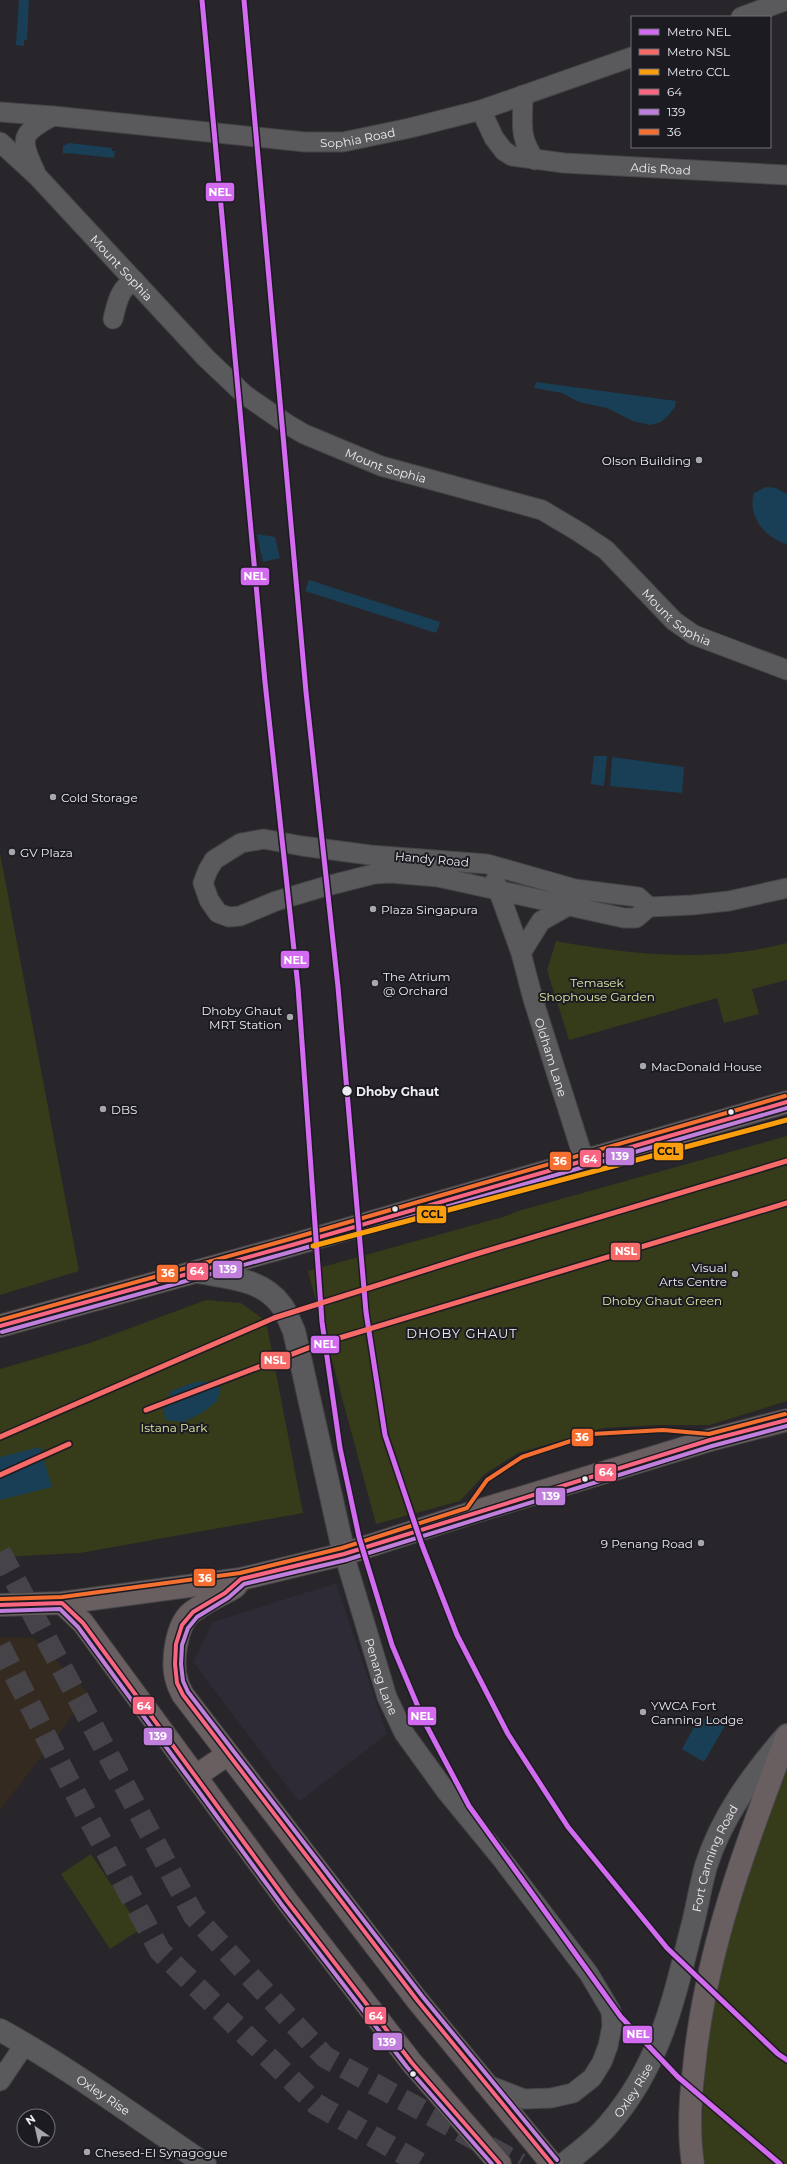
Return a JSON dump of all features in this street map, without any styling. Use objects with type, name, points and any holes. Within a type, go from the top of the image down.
[{"type":"main road","points":[[0,1326],[198,1272],[787,1102]]},
{"type":"main road","name":"Penang Lane","points":[[198,1272],[250,1282],[266,1290],[282,1307],[294,1331],[344,1554]]},
{"type":"main road","points":[[0,1605],[62,1603],[242,1579],[344,1554],[471,1513],[710,1440],[787,1420]]},
{"type":"main road","points":[[242,1579],[235,1587],[191,1613],[181,1628],[175,1649],[176,1681],[183,1695],[416,2000],[483,2083],[552,2164]]},
{"type":"main road","points":[[62,1603],[83,1623],[287,1901],[412,2063],[500,2164]]},
{"type":"main road","points":[[693,2164],[689,2138],[691,2095],[697,2036],[710,1964],[734,1883],[762,1801],[787,1736]]},
{"type":"main road","name":"Fort Canning Road","points":[[674,1998],[706,1866],[723,1825],[761,1764],[787,1736]]},
{"type":"main road","points":[[196,1776],[228,1754]]},
{"type":"main road","name":"Oxley Rise","points":[[564,2164],[609,2125],[636,2090],[657,2049],[674,1998]]},
{"type":"main road","name":"Oxley Rise","points":[[0,2030],[25,2044],[205,2164]]},
{"type":"street","points":[[744,16],[787,0]]},
{"type":"street","name":"Sophia Road","points":[[53,116],[305,142],[343,142],[410,128],[481,110],[631,57]]},
{"type":"street","points":[[523,95],[522,130],[526,147],[535,160]]},
{"type":"street","name":"Adis Road","points":[[481,110],[494,138],[504,151],[512,156],[535,160],[787,175]]},
{"type":"street","points":[[0,112],[53,116]]},
{"type":"street","name":"Mount Sophia","points":[[38,178],[29,159],[24,140],[30,130],[53,116]]},
{"type":"street","name":"Mount Sophia","points":[[0,142],[38,178],[206,358],[245,395],[287,424],[304,434],[381,466],[542,510],[606,550],[674,621],[694,635],[787,670]]},
{"type":"street","points":[[113,319],[121,294],[127,284],[135,281]]},
{"type":"street","name":"Handy Road","points":[[264,839],[302,846],[370,854],[487,864],[574,889],[638,897],[649,907],[636,918],[624,918],[438,877],[374,874],[276,901],[240,916],[229,917],[218,913],[209,900],[204,883],[208,870],[214,860],[241,843],[264,839]]},
{"type":"street","name":"Oldham Lane","points":[[487,864],[500,891],[521,953],[533,999],[584,1160]]},
{"type":"street","points":[[649,907],[692,905],[729,901],[787,888]]},
{"type":"street","points":[[521,953],[541,921],[566,906]]},
{"type":"street","name":"Penang Lane","points":[[344,1554],[387,1697],[400,1726],[446,1791],[501,1858],[586,1969],[612,2011],[612,2026],[608,2046],[602,2062],[592,2078],[573,2093],[552,2098],[524,2099],[483,2083]]},
{"type":"street","points":[[0,2081],[25,2044]]},
{"type":"shaded area","points":[[336,1583],[387,1734],[299,1802],[193,1662],[213,1622]]},
{"type":"shaded area","points":[[0,1637],[34,1638],[89,1694],[0,1810]]},
{"type":"green space","points":[[0,853],[79,1271],[0,1295]]},
{"type":"green space","name":"Temasek Shophouse Garden","points":[[556,941],[614,950],[672,955],[730,953],[787,943],[787,980],[752,989],[759,1014],[724,1023],[717,998],[569,1040],[547,970]]},
{"type":"green space","name":"Dhoby Ghaut Green","points":[[787,1136],[787,1401],[710,1425],[657,1425],[603,1428],[518,1453],[485,1474],[460,1501],[376,1524],[308,1271]]},
{"type":"green space","name":"Istana Park","points":[[206,1300],[241,1303],[266,1321],[303,1513],[80,1553],[0,1557],[0,1369],[90,1343]]},
{"type":"green space","points":[[787,1768],[787,2164],[700,2164],[707,2035],[733,1916],[781,1779]]},
{"type":"green space","points":[[91,1854],[141,1929],[110,1949],[61,1874]]},
{"type":"water","points":[[19,0],[29,0],[27,40],[24,40],[24,46],[16,45]]},
{"type":"water","points":[[69,143],[112,148],[112,151],[115,151],[114,158],[66,153],[63,154],[63,146]]},
{"type":"water","points":[[536,382],[676,401],[675,407],[668,416],[661,422],[650,425],[633,421],[607,408],[579,402],[562,393],[534,388]]},
{"type":"water","points":[[766,487],[776,488],[787,494],[787,544],[772,537],[765,531],[756,518],[753,510],[754,493]]},
{"type":"water","points":[[257,534],[275,537],[280,558],[263,562]]},
{"type":"water","points":[[309,580],[440,622],[436,633],[305,591]]},
{"type":"water","points":[[594,756],[607,756],[604,786],[591,784]]},
{"type":"water","points":[[612,757],[684,767],[682,793],[610,786]]},
{"type":"water","points":[[204,1381],[221,1388],[217,1401],[202,1413],[183,1422],[166,1420],[163,1410],[171,1391],[192,1383]]},
{"type":"water","points":[[40,1447],[52,1487],[0,1500],[0,1457]]},
{"type":"water","points":[[731,1715],[704,1762],[682,1749],[698,1720]]},
{"type":"tunnel","points":[[0,1552],[194,1916],[325,2057],[520,2164]]},
{"type":"tunnel","points":[[0,1646],[66,1776],[160,1951],[316,2104],[421,2164]]},
{"type":"metro line","name":"NEL","points":[[202,0],[265,682],[298,987],[322,1322],[340,1448],[359,1537],[392,1645],[424,1721],[469,1806],[621,2017],[678,2077],[780,2164]]},
{"type":"metro line","name":"NEL","points":[[244,0],[306,692],[338,987],[366,1312],[385,1435],[422,1545],[457,1635],[508,1734],[568,1827],[667,1948],[778,2054],[787,2060]]},
{"type":"metro line","name":"CCL","points":[[313,1246],[787,1120]]},
{"type":"metro line","name":"NSL","points":[[0,1437],[274,1318],[473,1255],[787,1161]]},
{"type":"metro line","name":"NSL","points":[[146,1410],[316,1345],[787,1203]]},
{"type":"metro line","name":"NSL","points":[[0,1475],[69,1444]]},
{"type":"transit line","name":"36","points":[[0,1320],[290,1239],[785,1096]]},
{"type":"transit line","name":"64","points":[[0,1326],[292,1245],[787,1102]]},
{"type":"transit line","name":"139","points":[[2,1332],[294,1251],[787,1108]]},
{"type":"transit line","name":"36","points":[[0,1599],[62,1597],[240,1573],[342,1548],[467,1508],[487,1480],[522,1457],[592,1434],[663,1430],[709,1434],[785,1414]]},
{"type":"transit line","name":"64","points":[[552,2164],[417,2000],[183,1695],[177,1683],[175,1664],[176,1644],[182,1625],[193,1612],[225,1593],[241,1579],[344,1554],[710,1440],[787,1420]]},
{"type":"transit line","name":"139","points":[[557,2160],[422,1996],[188,1692],[183,1681],[181,1664],[182,1645],[188,1628],[197,1617],[228,1598],[244,1584],[346,1560],[712,1446],[787,1426]]},
{"type":"transit line","name":"64","points":[[0,1605],[62,1603],[83,1623],[287,1901],[412,2063],[500,2164]]},
{"type":"transit line","name":"139","points":[[0,1611],[60,1609],[78,1627],[282,1905],[407,2067],[492,2164]]},
{"type":"place","name":"Olson Building","points":[[699,460]]},
{"type":"place","name":"Cold Storage","points":[[53,797]]},
{"type":"place","name":"GV Plaza","points":[[12,852]]},
{"type":"place","name":"Plaza Singapura","points":[[373,909]]},
{"type":"place","name":"The Atrium @ Orchard","points":[[375,983]]},
{"type":"place","name":"Dhoby Ghaut MRT Station","points":[[290,1017]]},
{"type":"place","name":"MacDonald House","points":[[643,1066]]},
{"type":"place","name":"Dhoby Ghaut","points":[[347,1091]]},
{"type":"place","name":"DBS","points":[[103,1109]]},
{"type":"place","name":"Visual Arts Centre","points":[[735,1274]]},
{"type":"place","name":"9 Penang Road","points":[[701,1543]]},
{"type":"place","name":"YWCA Fort Canning Lodge","points":[[643,1712]]},
{"type":"place","name":"Chesed-El Synagogue","points":[[87,2152]]},
{"type":"district","name":"DHOBY GHAUT","points":[[462,1333]]}]
